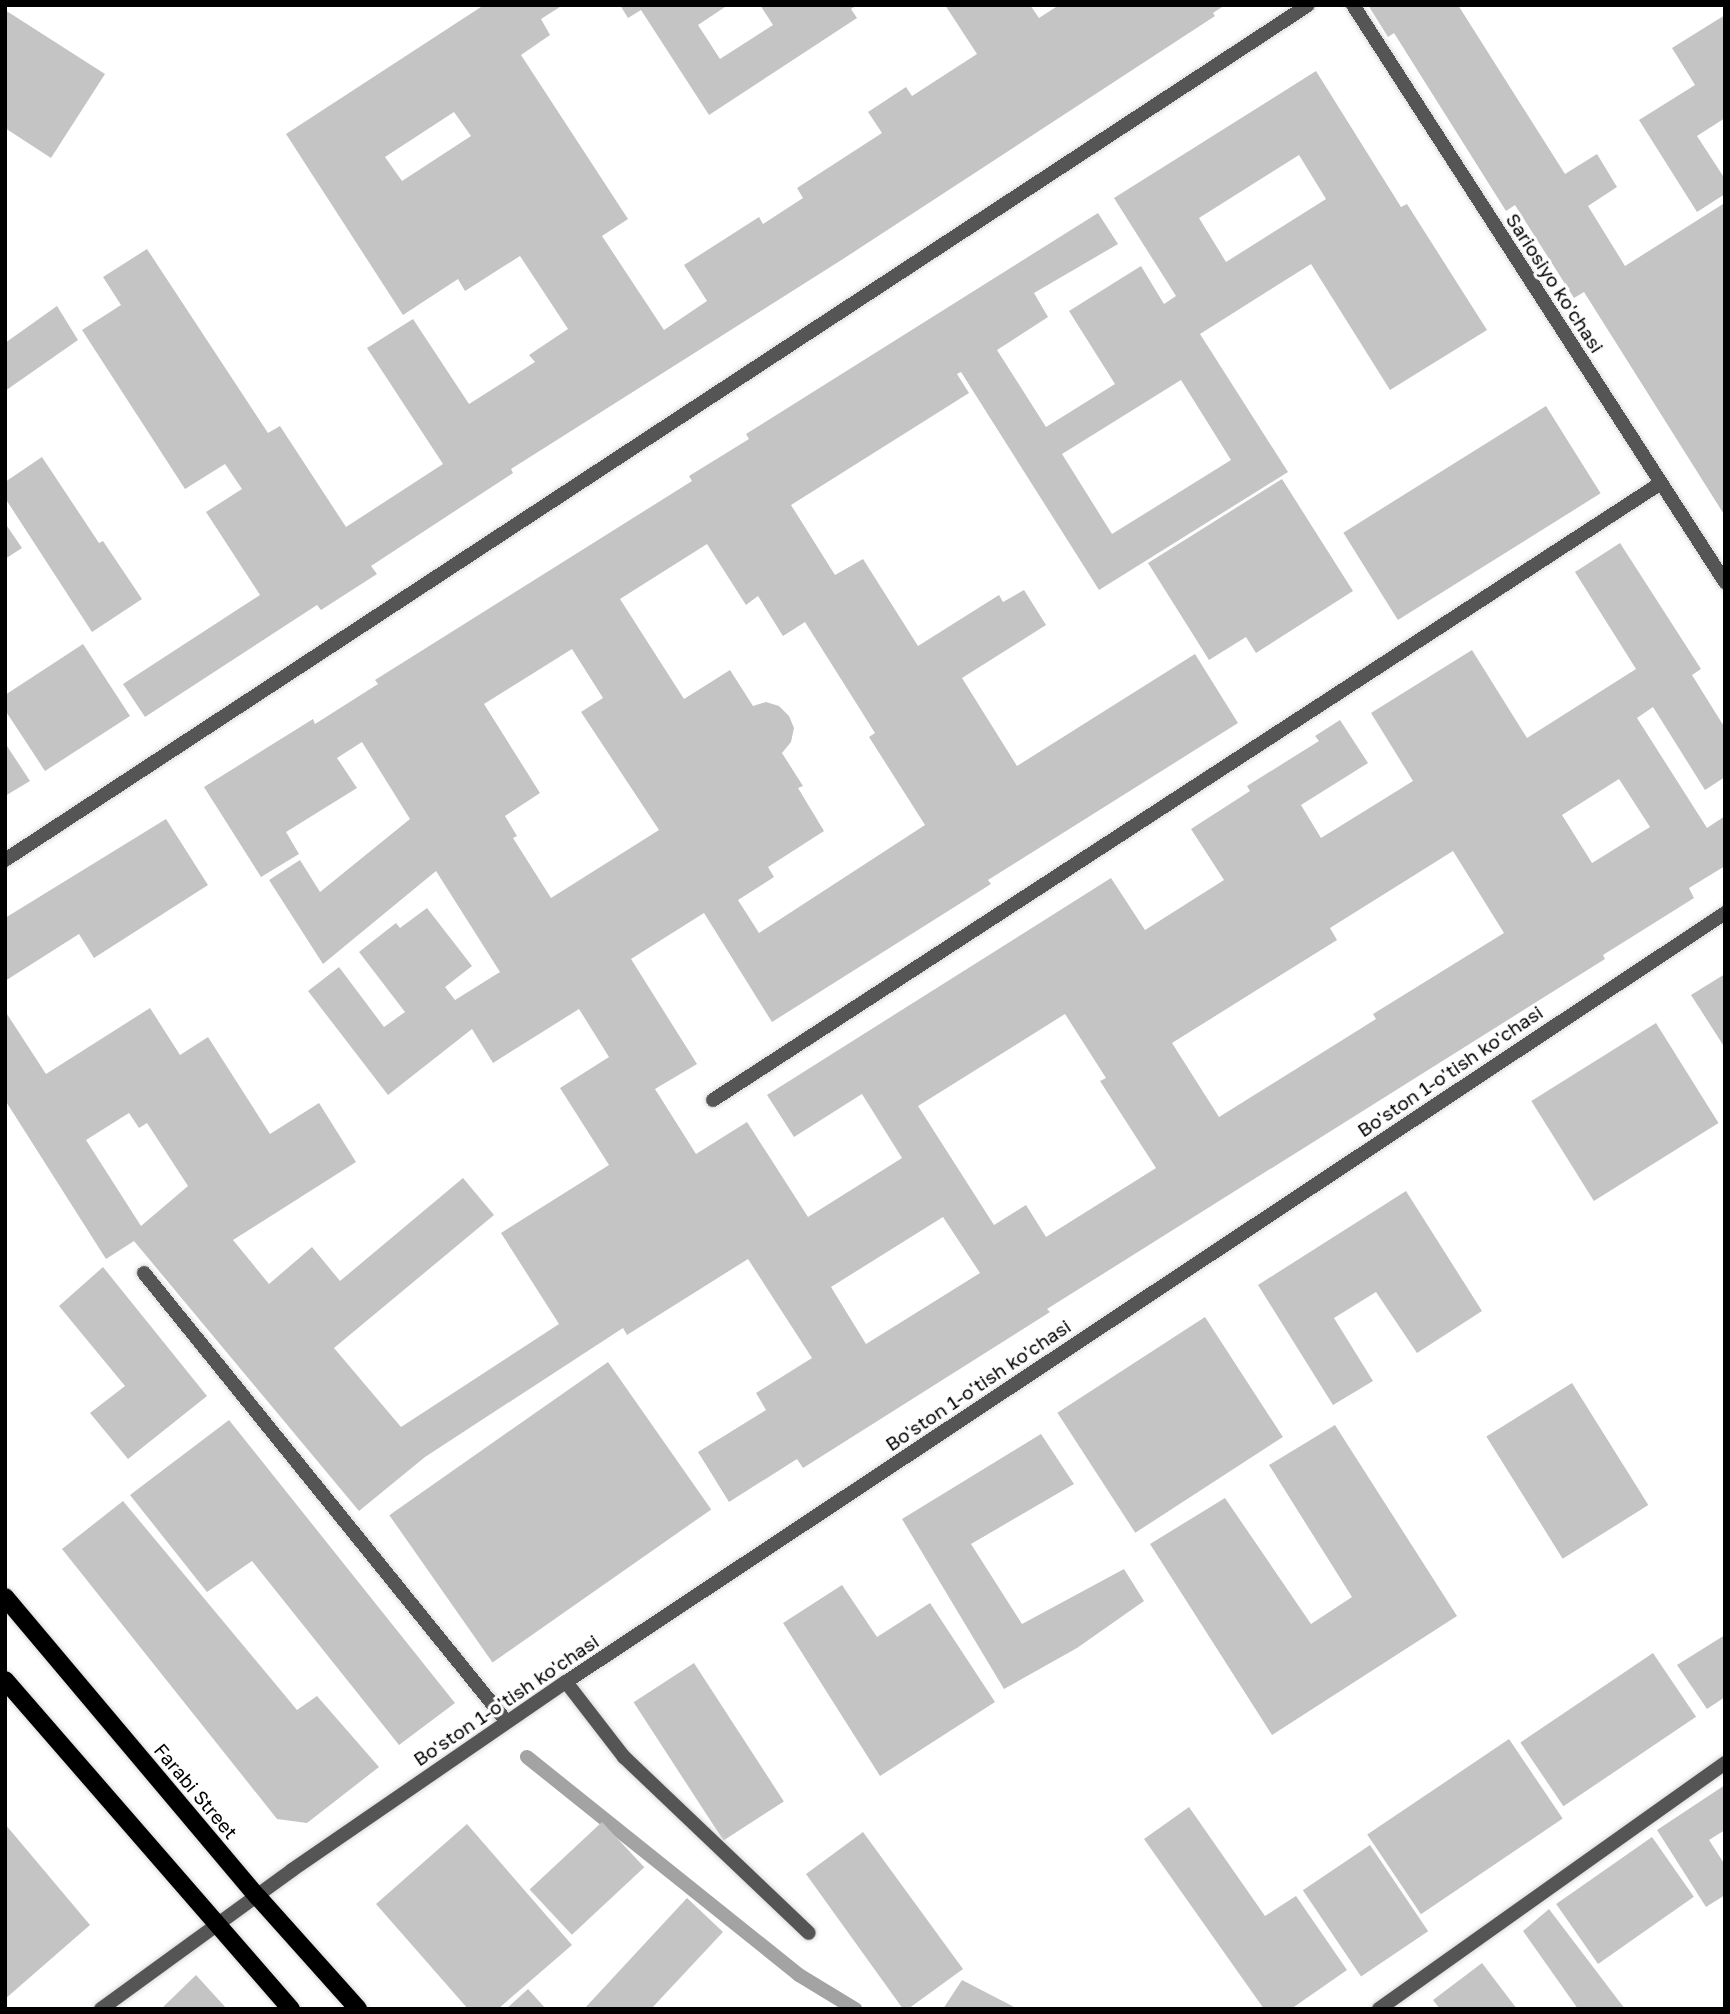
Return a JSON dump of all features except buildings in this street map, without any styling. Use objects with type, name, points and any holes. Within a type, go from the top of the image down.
[{"type":"main road","name":"Farabi Street","points":[[5,1597],[258,1897],[358,2009]]},
{"type":"main road","points":[[5,1680],[291,2009]]},
{"type":"street","points":[[5,860],[1308,5]]},
{"type":"street","name":"Sariosiyo ko'chasi","points":[[1353,5],[1725,582]]},
{"type":"street","points":[[713,1100],[1661,483]]},
{"type":"street","name":"Bo'ston 1-o'tish ko'chasi","points":[[101,2009],[566,1682],[1725,913]]},
{"type":"street","points":[[145,1273],[507,1722]]},
{"type":"street","points":[[566,1682],[624,1757],[809,1933]]},
{"type":"street","points":[[1379,2009],[1725,1763]]},
{"type":"waterway","points":[[527,1757],[799,1975],[855,2009]]}]
